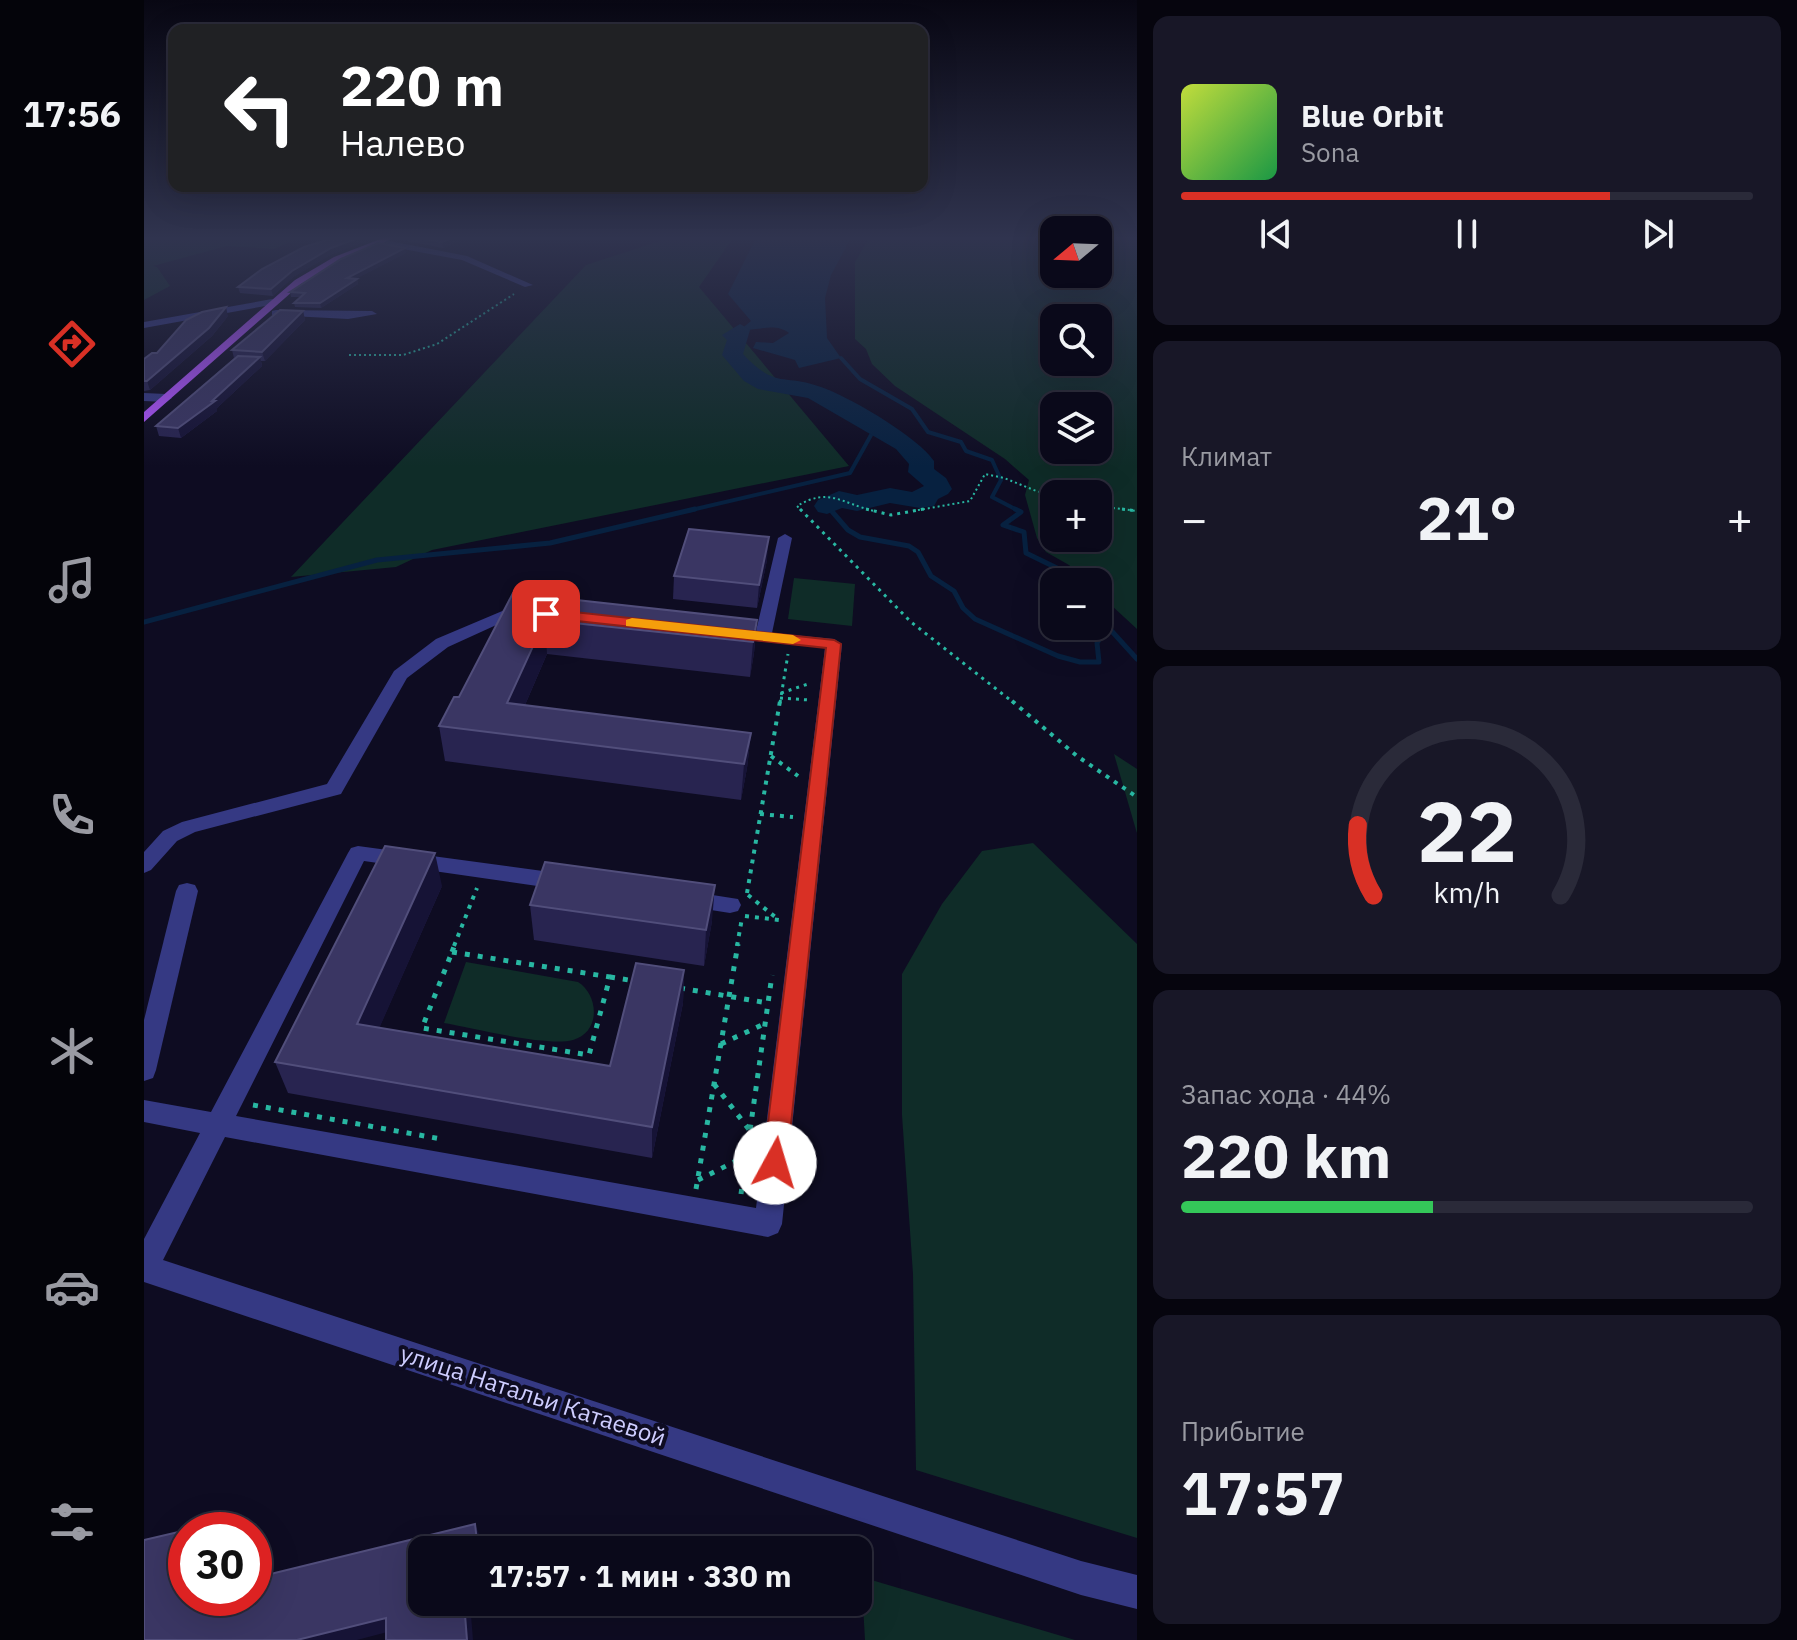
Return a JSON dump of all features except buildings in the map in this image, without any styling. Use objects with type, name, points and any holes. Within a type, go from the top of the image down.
[{"type":"main road","points":[[144,418],[259,315]]},
{"type":"street","points":[[144,325],[202,315]]},
{"type":"street","points":[[305,315],[366,315]]},
{"type":"street","points":[[144,397],[166,398]]},
{"type":"street","points":[[763,637],[785,538]]},
{"type":"street","points":[[144,865],[170,836],[189,827],[334,789],[400,675],[442,643],[514,611],[546,614]]},
{"type":"street","points":[[144,1111],[225,1113],[696,1192],[768,1224],[825,643],[717,632]]},
{"type":"street","points":[[144,1268],[358,853],[591,886]]},
{"type":"street","points":[[144,1070],[187,891]]},
{"type":"street","points":[[668,896],[740,905]]},
{"type":"street","name":"улица Натальи Катаевой","points":[[144,1268],[1081,1578],[1137,1592]]},
{"type":"path","points":[[349,355],[403,355],[437,344],[482,315]]},
{"type":"path","points":[[1040,494],[1007,476],[985,474],[970,501],[891,515],[844,504],[831,496],[814,496],[797,506],[911,622],[965,662],[1077,756],[1137,797]]},
{"type":"path","points":[[1112,508],[1137,511]]},
{"type":"path","points":[[696,1192],[729,996],[740,905],[760,814],[790,640]]},
{"type":"path","points":[[807,715],[811,683],[825,643]]},
{"type":"path","points":[[781,695],[811,683]]},
{"type":"path","points":[[781,695],[809,700]]},
{"type":"path","points":[[770,756],[798,776]]},
{"type":"path","points":[[797,789],[800,761]]},
{"type":"path","points":[[791,832],[795,803]]},
{"type":"path","points":[[760,814],[793,817]]},
{"type":"path","points":[[484,871],[422,1028],[589,1055],[610,977]]},
{"type":"path","points":[[740,905],[779,920]]},
{"type":"path","points":[[740,905],[779,920]]},
{"type":"path","points":[[777,934],[781,906]]},
{"type":"path","points":[[452,952],[639,982]]},
{"type":"path","points":[[727,1192],[743,1194],[774,961]]},
{"type":"path","points":[[669,987],[768,1003]]},
{"type":"path","points":[[721,1044],[766,1023]]},
{"type":"path","points":[[714,1084],[751,1132]]},
{"type":"path","points":[[225,1113],[448,1141]]},
{"type":"path","points":[[696,1192],[748,1155]]},
{"type":"path","points":[[681,1183],[696,1192],[712,1189]]},
{"type":"green space","points":[[539,315],[722,315],[849,466],[432,550],[396,567],[291,577]]},
{"type":"green space","points":[[855,315],[1040,315],[1040,376],[1112,376],[1112,315],[1137,315],[1137,629],[1112,606],[1112,568],[1072,568],[1046,552],[1112,552],[1112,480],[1040,480],[1040,543],[1025,495],[1029,480],[1005,459],[895,386],[872,364],[866,349],[855,339]]},
{"type":"green space","points":[[794,578],[855,584],[852,626],[788,619]]},
{"type":"green space","points":[[1114,754],[1137,769],[1137,833],[1136,830]]},
{"type":"green space","points":[[1033,843],[1137,944],[1137,1538],[916,1470],[913,1274],[902,1115],[902,974],[942,904],[982,851]]},
{"type":"green space","points":[[466,962],[578,982],[590,995],[593,1004],[594,1013],[589,1029],[573,1040],[546,1041],[444,1023]]},
{"type":"green space","points":[[872,1580],[1075,1640],[865,1640],[864,1616],[872,1616]]},
{"type":"water","points":[[745,315],[826,315],[827,338],[841,358],[799,368],[795,360],[753,348],[756,342],[773,343],[789,333],[772,327],[740,330],[751,321]]},
{"type":"waterway","points":[[740,330],[732,335],[738,337],[732,355],[752,376],[766,384],[814,392],[906,444],[913,456],[922,461],[921,472],[937,483],[939,489],[923,495],[925,500],[890,495],[857,503],[839,499],[827,506]]},
{"type":"waterway","points":[[841,358],[860,379],[912,409],[928,432],[961,442],[966,451],[992,460],[1001,480],[992,497],[1019,511]]},
{"type":"waterway","points":[[687,511],[850,473],[876,426]]},
{"type":"waterway","points":[[827,506],[831,511]]},
{"type":"waterway","points":[[144,622],[377,560],[550,543],[695,509]]},
{"type":"waterway","points":[[830,509],[848,530],[860,537],[909,546],[918,552],[931,576],[954,591],[963,608],[975,619],[1058,656],[1080,662],[1099,662],[1099,640]]},
{"type":"waterway","points":[[1015,509],[1019,511]]},
{"type":"waterway","points":[[1019,511],[1003,525],[1024,532],[1026,553],[1057,568]]},
{"type":"waterway","points":[[1112,631],[1137,659]]},
{"type":"slow traffic","points":[[632,623],[793,640]]},
{"type":"route","points":[[546,614],[834,644],[775,1163]]}]
